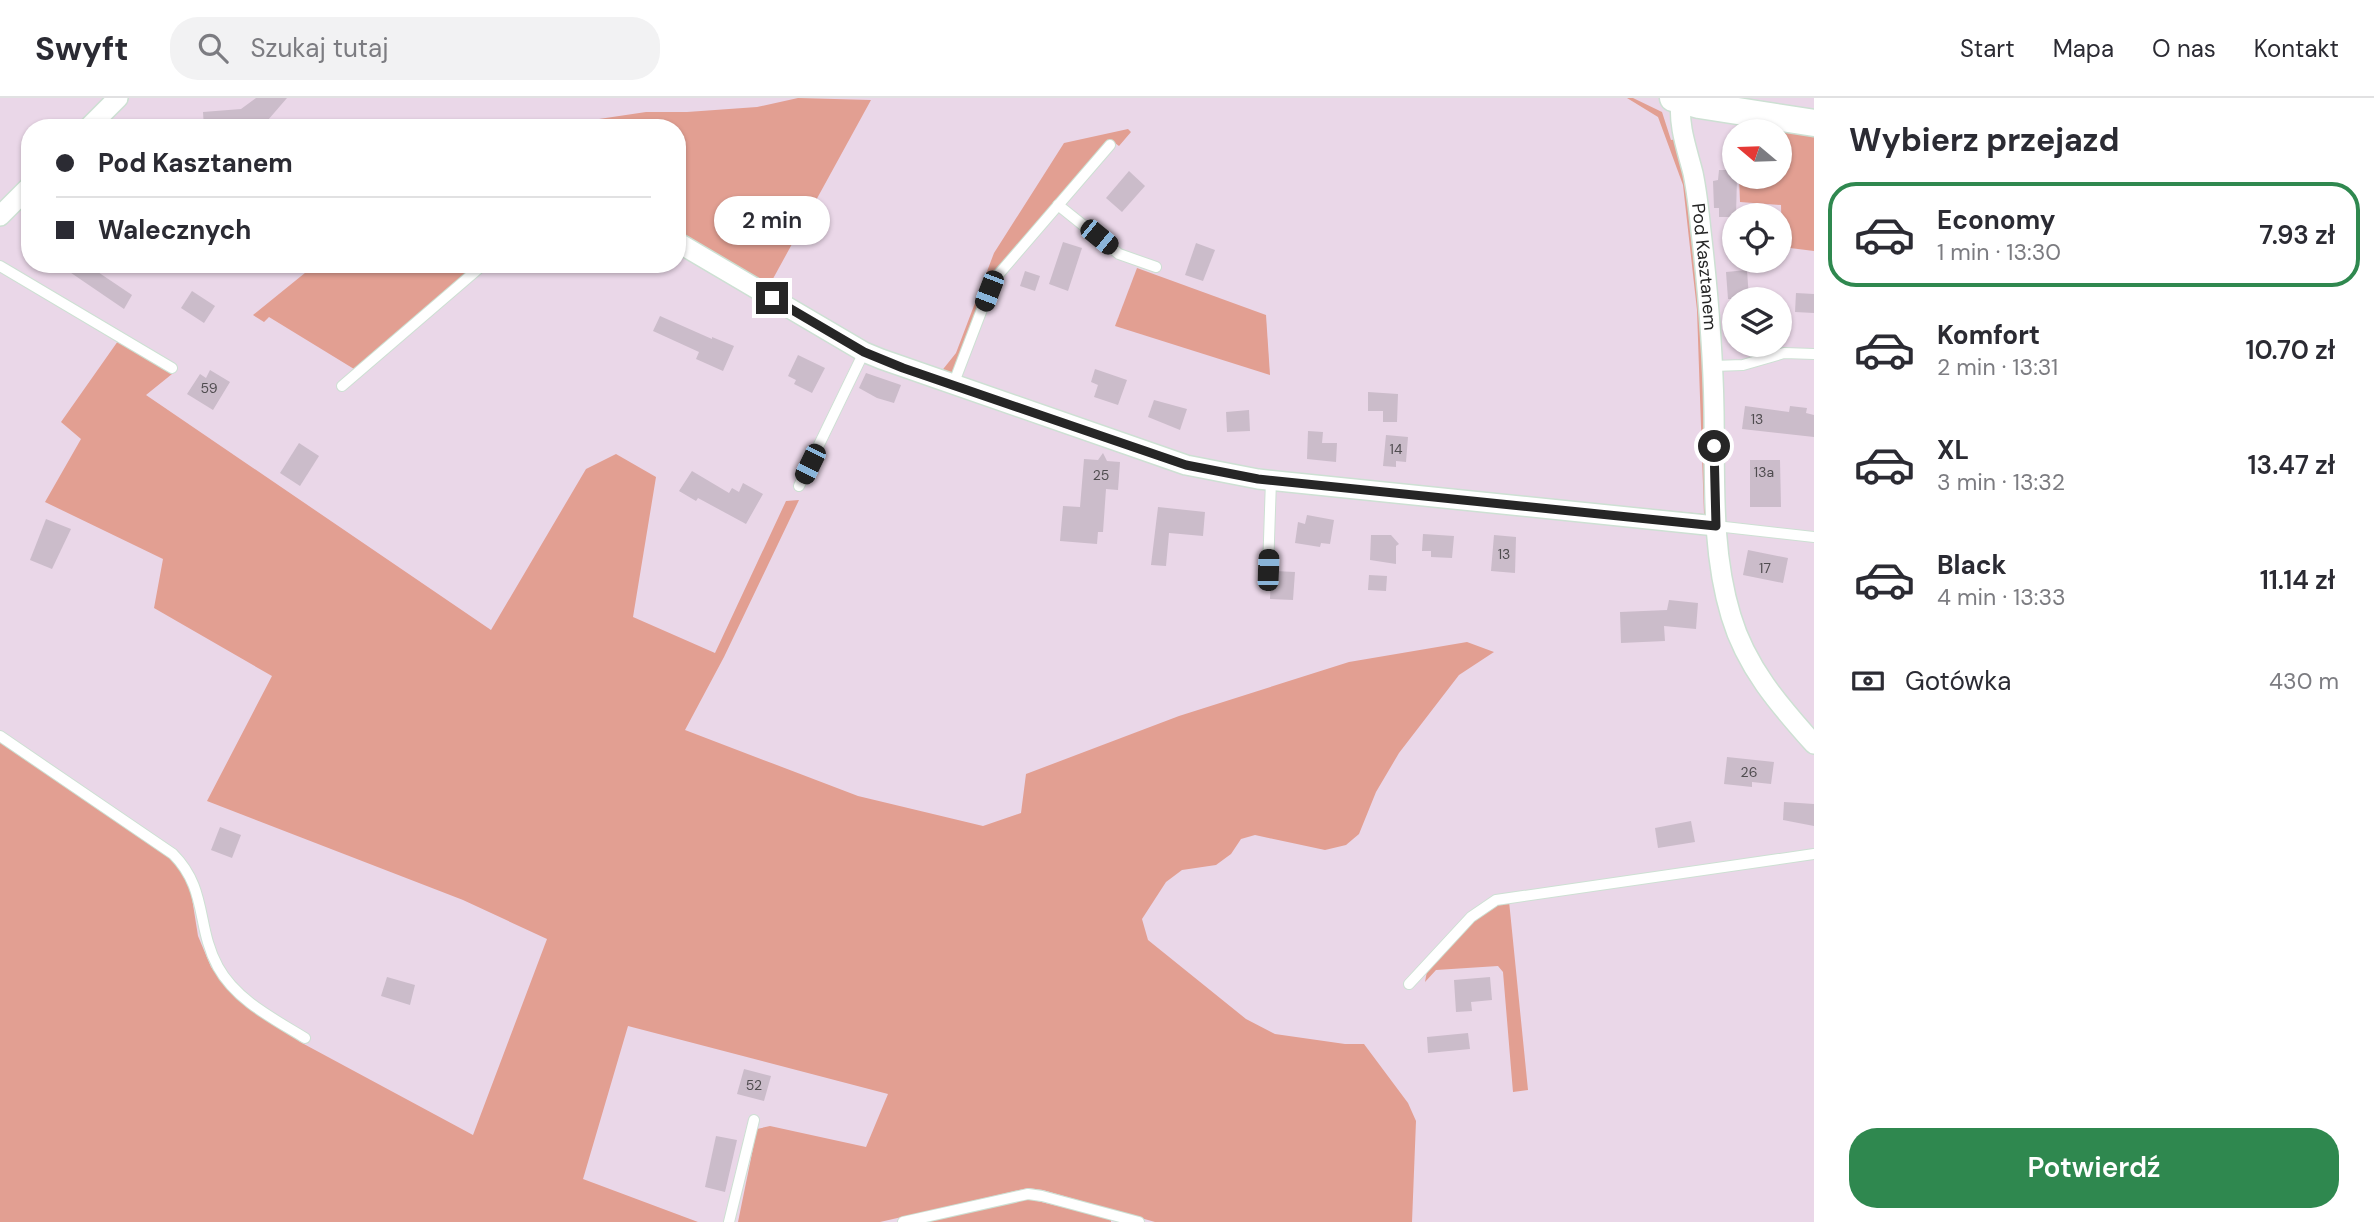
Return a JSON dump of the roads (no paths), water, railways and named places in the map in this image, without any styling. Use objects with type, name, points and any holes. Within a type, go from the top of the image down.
[{"type":"street","points":[[97,119],[118,98]]},
{"type":"street","points":[[1677,99],[1721,103],[1814,123]]},
{"type":"street","name":"Pod Kasztanem","points":[[1677,99],[1697,191],[1713,366],[1716,526],[1723,583],[1738,638],[1760,680],[1814,744]]},
{"type":"street","points":[[0,216],[21,195]]},
{"type":"street","points":[[686,247],[864,352],[953,386],[1186,465],[1270,481],[1716,526]]},
{"type":"lane","points":[[953,386],[989,291],[998,275],[1110,145]]},
{"type":"lane","points":[[1058,205],[1119,254],[1156,267]]},
{"type":"lane","points":[[0,266],[172,368]]},
{"type":"lane","points":[[342,386],[474,273]]},
{"type":"lane","points":[[799,486],[864,352]]},
{"type":"lane","points":[[1713,366],[1743,365],[1784,353],[1814,354]]},
{"type":"lane","points":[[1268,570],[1270,481]]},
{"type":"lane","points":[[1716,526],[1814,537]]},
{"type":"lane","points":[[0,736],[173,854],[187,868],[193,880],[206,934],[227,981],[268,1015],[305,1038]]},
{"type":"lane","points":[[1409,984],[1471,917],[1496,900],[1814,854]]},
{"type":"lane","points":[[729,1222],[754,1120]]},
{"type":"lane","points":[[903,1222],[1028,1194],[1139,1222]]}]
